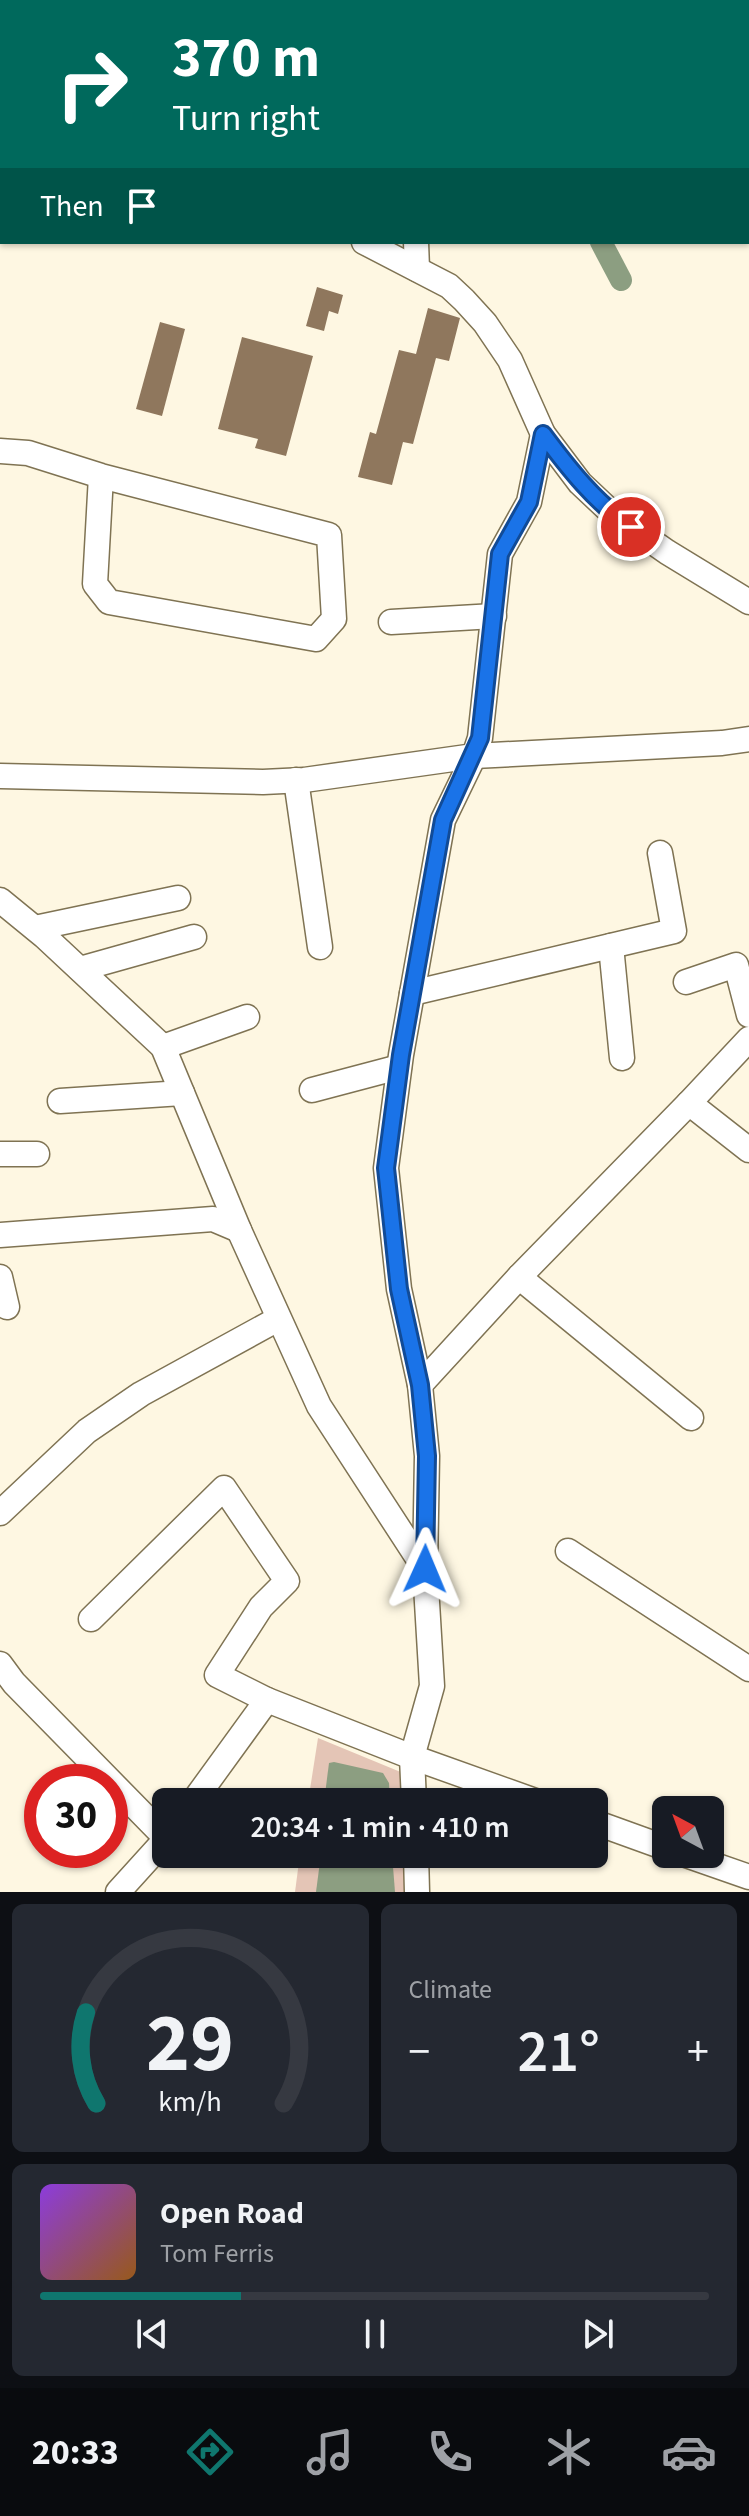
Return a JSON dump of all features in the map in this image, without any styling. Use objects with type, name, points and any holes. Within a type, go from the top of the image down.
[{"type":"street","points":[[368,244],[449,286],[485,323],[510,360],[543,434],[580,483],[614,515],[749,602]]},
{"type":"street","points":[[416,244],[417,269]]},
{"type":"street","points":[[413,1788],[412,1757],[432,1686],[425,1569],[427,1456],[420,1385],[399,1289],[386,1168],[399,1067],[443,820],[480,738],[500,554],[529,502],[543,434]]},
{"type":"street","points":[[0,451],[28,453],[101,476],[329,535],[334,619],[316,639],[109,602],[95,584],[101,476]]},
{"type":"street","points":[[391,622],[494,616]]},
{"type":"street","points":[[0,776],[296,780],[474,756],[749,739]]},
{"type":"street","points":[[296,780],[320,947]]},
{"type":"street","points":[[412,993],[674,931],[660,853]]},
{"type":"street","points":[[35,928],[178,898]]},
{"type":"street","points":[[0,900],[35,928],[163,1047],[239,1230],[319,1406],[425,1569]]},
{"type":"street","points":[[80,969],[194,937]]},
{"type":"street","points":[[611,946],[622,1058]]},
{"type":"street","points":[[686,982],[736,965],[749,1015]]},
{"type":"street","points":[[163,1047],[247,1017]]},
{"type":"street","points":[[420,1385],[519,1277],[749,1039]]},
{"type":"street","points":[[312,1090],[399,1067]]},
{"type":"street","points":[[60,1101],[182,1093]]},
{"type":"street","points":[[689,1103],[749,1150]]},
{"type":"street","points":[[0,1154],[37,1154]]},
{"type":"street","points":[[0,1235],[213,1219],[239,1230]]},
{"type":"street","points":[[0,1277],[7,1307]]},
{"type":"street","points":[[519,1277],[691,1418]]},
{"type":"street","points":[[0,1513],[87,1431],[141,1394],[278,1319]]},
{"type":"street","points":[[91,1619],[224,1488],[287,1581],[261,1607],[217,1675],[267,1700],[499,1788]]},
{"type":"street","points":[[568,1551],[749,1669]]},
{"type":"street","points":[[7,1674],[152,1824]]},
{"type":"street","points":[[203,1788],[267,1700]]},
{"type":"street","points":[[608,1827],[652,1843]]},
{"type":"street","points":[[118,1892],[152,1854]]},
{"type":"street","points":[[416,1868],[417,1892]]},
{"type":"street","points":[[723,1868],[749,1877]]},
{"type":"shaded area","points":[[318,1738],[403,1773],[405,1788],[310,1788]]},
{"type":"shaded area","points":[[329,1763],[383,1773],[389,1788],[326,1788]]},
{"type":"shaded area","points":[[298,1868],[410,1868],[412,1892],[295,1892]]},
{"type":"shaded area","points":[[319,1868],[393,1868],[395,1892],[316,1892]]},
{"type":"building","points":[[317,287],[343,295],[338,314],[329,311],[324,331],[306,326]]},
{"type":"building","points":[[428,308],[460,318],[449,361],[436,358],[413,444],[403,442],[392,485],[358,477],[370,432],[376,434],[399,350],[416,354]]},
{"type":"building","points":[[160,322],[185,329],[162,416],[136,409]]},
{"type":"building","points":[[242,337],[313,356],[286,456],[255,448],[258,439],[218,429]]},
{"type":"waterway","points":[[602,244],[621,280]]},
{"type":"route","points":[[425,1569],[427,1456],[420,1385],[399,1289],[386,1168],[401,1055],[443,820],[480,738],[500,554],[529,502],[543,434],[580,483],[631,527]]}]
